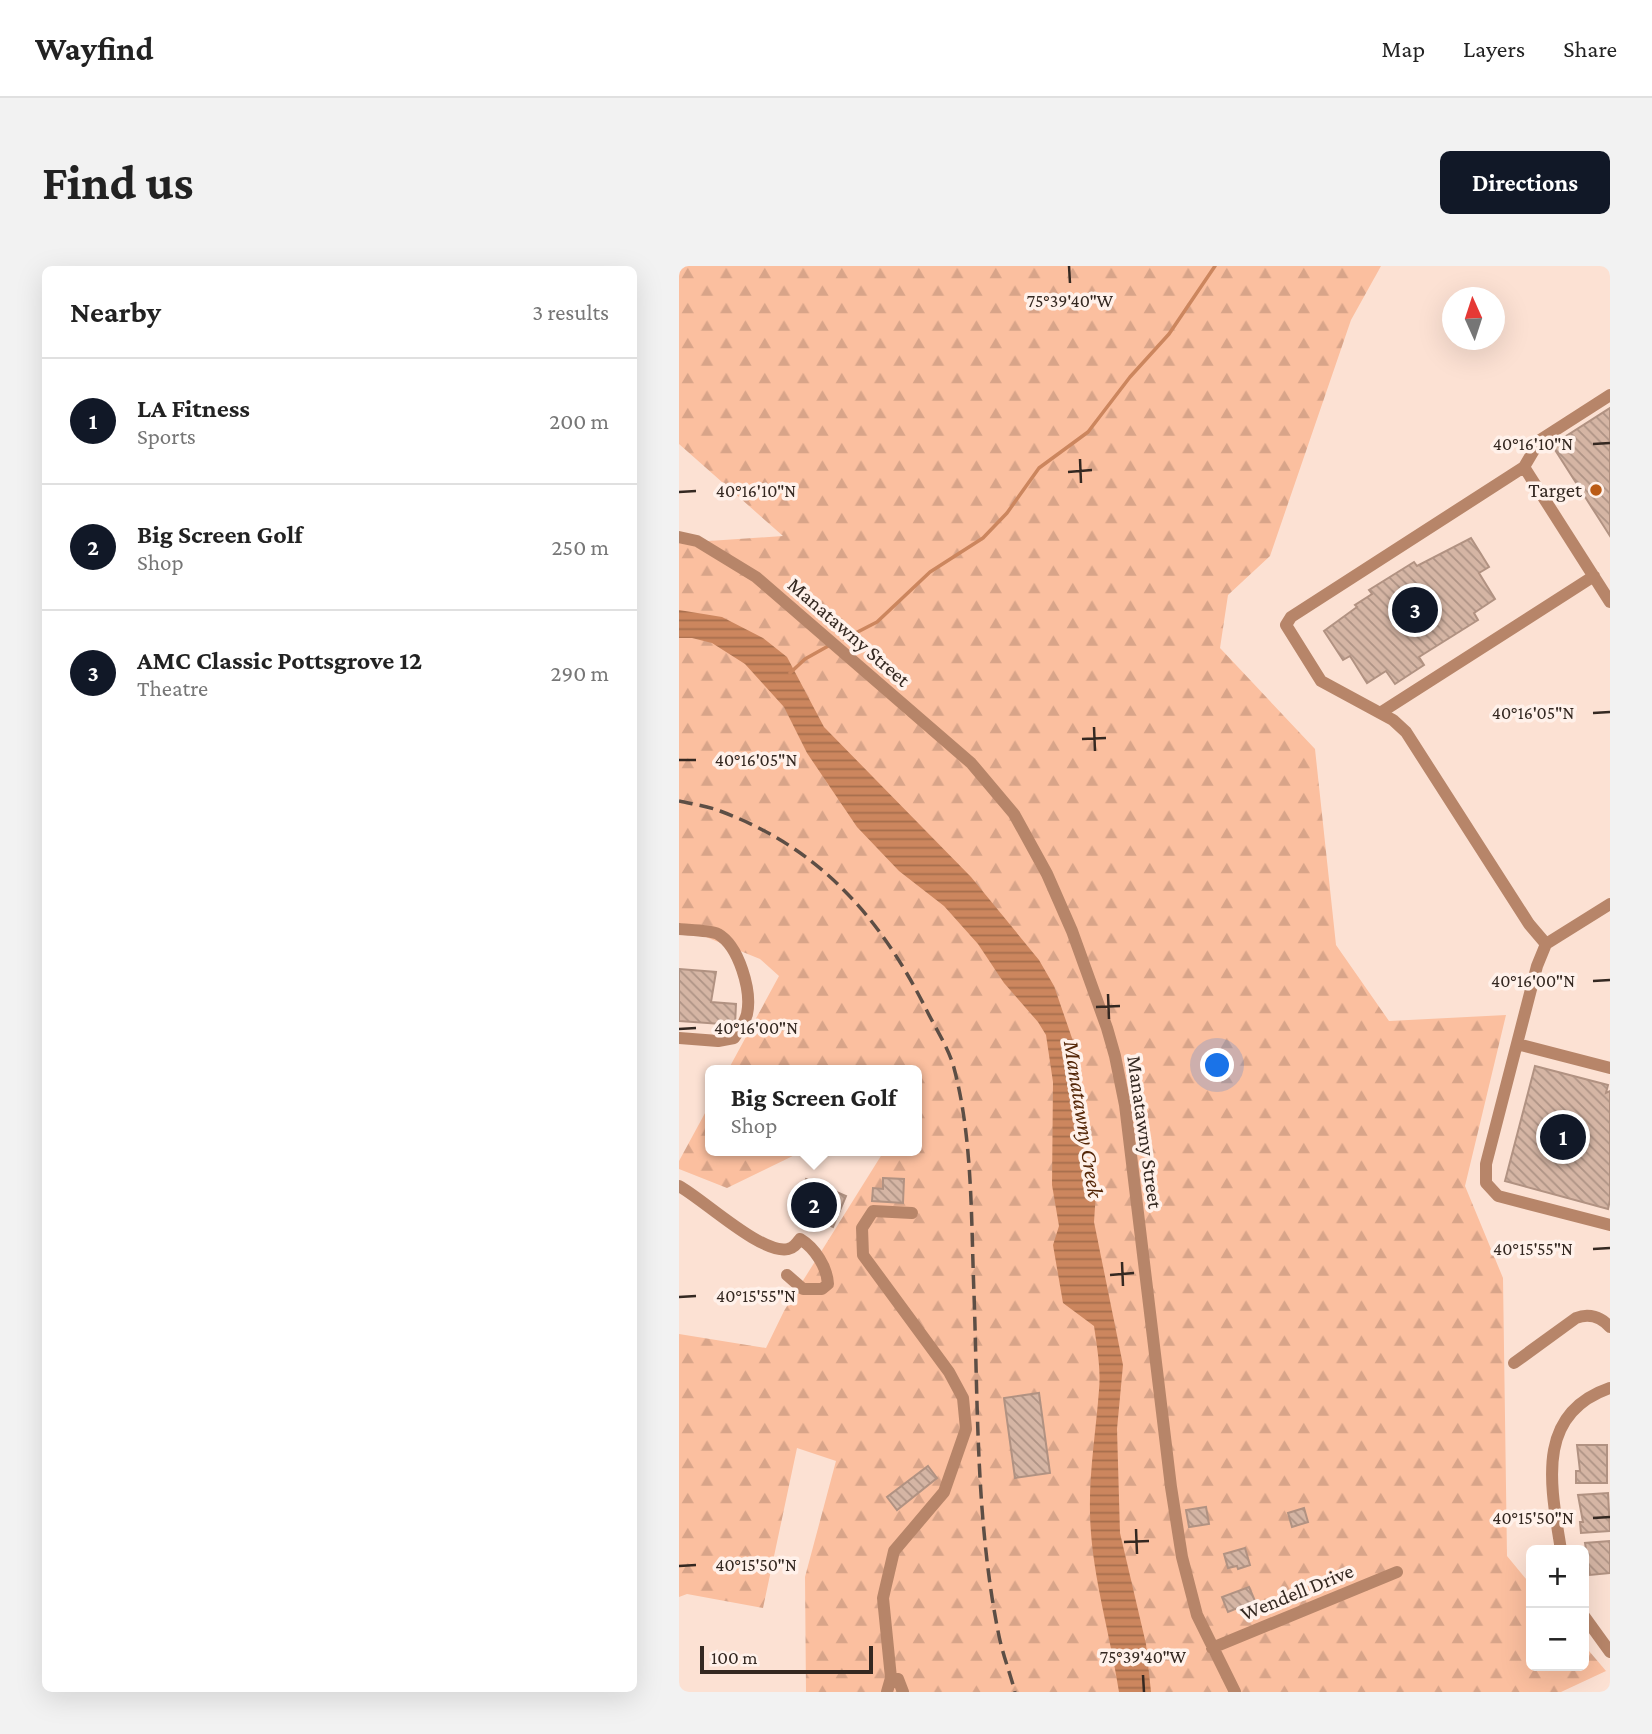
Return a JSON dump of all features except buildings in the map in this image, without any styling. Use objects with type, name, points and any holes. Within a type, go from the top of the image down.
[{"type":"street","points":[[1546,944],[1529,924],[1406,732],[1393,720],[1321,681],[1286,625],[1291,617],[1524,467],[1540,440],[1610,395]]},
{"type":"street","points":[[1524,467],[1610,602]]},
{"type":"street","name":"Manatawny Street","points":[[679,537],[697,541],[756,577],[971,763],[1014,814],[1047,874],[1072,931],[1115,1056],[1125,1105],[1176,1520],[1188,1587],[1196,1615],[1235,1692]]},
{"type":"street","points":[[1381,713],[1594,576]]},
{"type":"street","points":[[1610,904],[1546,944],[1537,967],[1486,1164],[1486,1183],[1498,1196],[1610,1225]]},
{"type":"street","points":[[679,929],[717,934],[734,952],[745,976],[748,994],[747,1015],[734,1038],[717,1041],[679,1038]]},
{"type":"street","points":[[1517,1044],[1610,1068]]},
{"type":"street","points":[[679,1186],[731,1224],[775,1249],[787,1250],[793,1248],[800,1239],[805,1241],[820,1261],[828,1284],[822,1289],[803,1289],[787,1275]]},
{"type":"street","points":[[887,1692],[891,1678],[883,1598],[894,1551],[944,1492],[966,1429],[963,1398],[949,1371],[863,1255],[862,1228],[873,1211],[912,1213]]},
{"type":"street","points":[[1514,1363],[1576,1318],[1588,1315],[1598,1317],[1610,1327]]},
{"type":"street","points":[[1560,1545],[1552,1466],[1555,1438],[1576,1406],[1597,1392],[1610,1388]]},
{"type":"street","name":"Wendell Drive","points":[[1212,1648],[1397,1572]]},
{"type":"street","points":[[1589,1623],[1610,1652]]},
{"type":"street","points":[[891,1678],[898,1679],[903,1692]]},
{"type":"green space","points":[[679,266],[1381,266],[1351,320],[1270,556],[1228,595],[1220,648],[1315,749],[1336,945],[1389,1021],[1506,1015],[1465,1186],[1503,1278],[1507,1556],[1526,1579],[1526,1671],[1589,1671],[1589,1651],[1606,1671],[1561,1692],[806,1692],[805,1577],[836,1461],[797,1448],[763,1608],[687,1594],[679,1597],[679,1334],[766,1348],[784,1311],[881,1156],[922,1156],[922,1065],[731,1065],[779,976],[760,959],[679,926],[679,543],[783,536],[679,444]]},
{"type":"green space","points":[[705,1113],[705,1156],[793,1156],[727,1188],[679,1169],[679,1161]]},
{"type":"water","name":"Manatawny Creek","points":[[679,610],[722,617],[763,638],[787,657],[824,727],[971,877],[1039,960],[1054,986],[1073,1041],[1085,1109],[1083,1168],[1096,1192],[1094,1222],[1123,1365],[1117,1429],[1120,1533],[1146,1644],[1151,1692],[1119,1692],[1097,1580],[1091,1535],[1090,1498],[1099,1382],[1098,1358],[1094,1326],[1063,1303],[1053,1245],[1059,1226],[1052,1185],[1053,1082],[1046,1035],[1004,983],[978,944],[944,906],[899,871],[857,827],[807,753],[784,707],[745,664],[712,643],[679,638]]},
{"type":"waterway","points":[[844,639],[877,622],[930,572],[983,538],[1007,513],[1039,468],[1088,432],[1130,377],[1169,334],[1215,266]]},
{"type":"waterway","points":[[790,673],[805,659],[830,645]]},
{"type":"railway","points":[[679,801],[715,809],[756,826],[817,866],[844,890],[868,917],[909,977],[952,1061],[968,1151],[979,1466],[986,1551],[999,1636],[1015,1692]]},
{"type":"place","name":"Target","points":[[1596,490]]},
{"type":"place","name":"AMC Classic Pottsgrove 12","points":[[1415,610]]},
{"type":"place","name":"LA Fitness","points":[[1563,1137]]},
{"type":"place","name":"Big Screen Golf","points":[[814,1205]]}]
